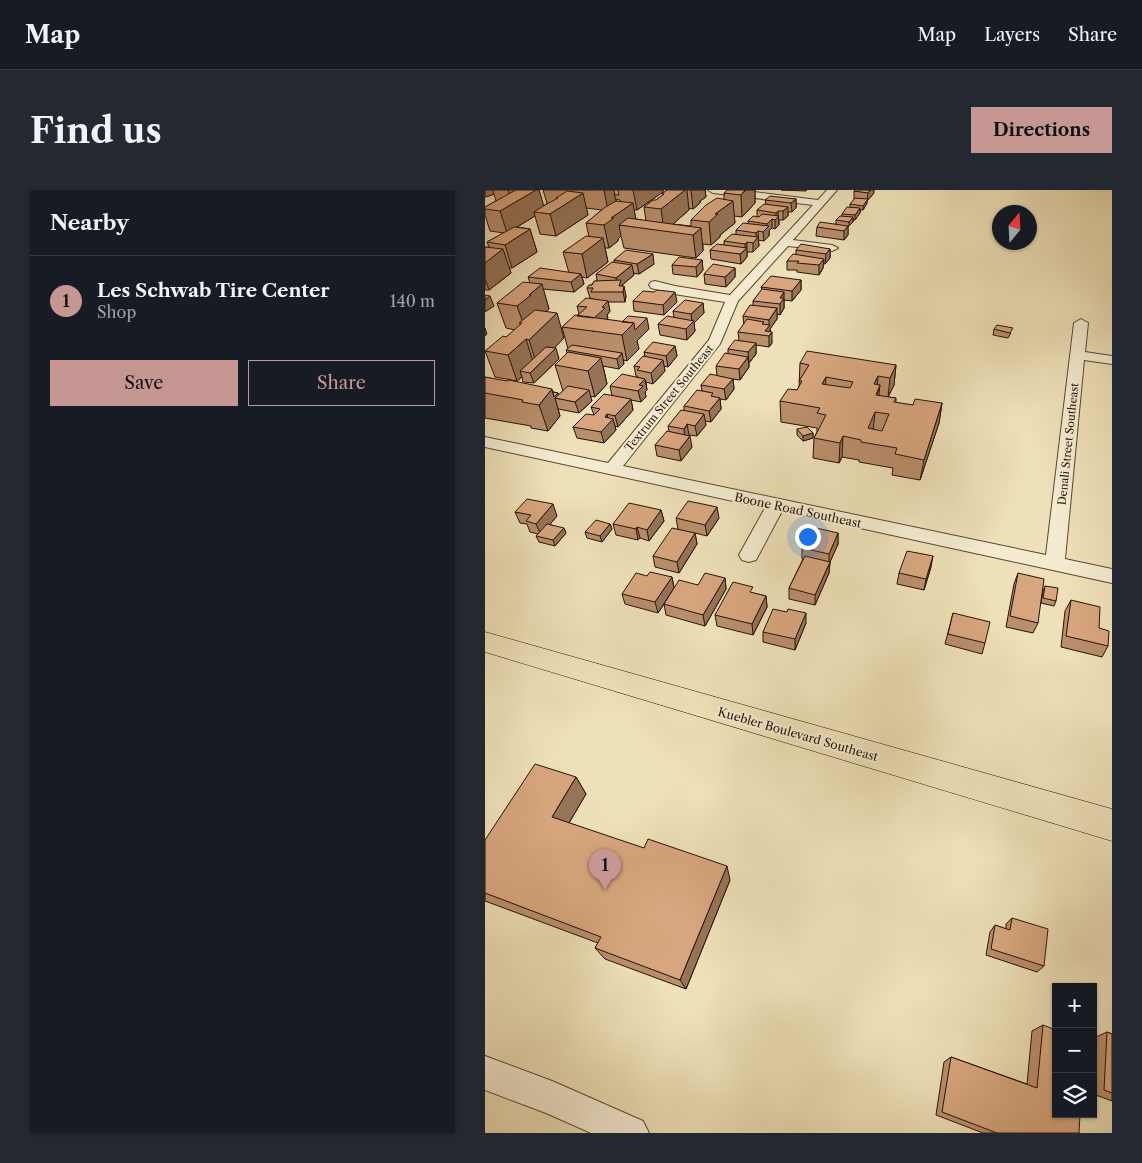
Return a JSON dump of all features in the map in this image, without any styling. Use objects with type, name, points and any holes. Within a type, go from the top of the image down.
[{"type":"main road","name":"Kuebler Boulevard Southeast","points":[[485,642],[1112,825]]},
{"type":"street","points":[[713,190],[819,203]]},
{"type":"street","name":"Textrum Street Southeast","points":[[612,469],[715,341],[724,313],[733,299],[818,208],[819,203],[832,190]]},
{"type":"street","points":[[786,242],[832,248]]},
{"type":"street","points":[[655,285],[674,290],[733,299]]},
{"type":"street","name":"Denali Street Southeast","points":[[1055,564],[1081,323]]},
{"type":"street","points":[[1077,355],[1112,360]]},
{"type":"street","name":"Boone Road Southeast","points":[[485,442],[1112,576]]},
{"type":"street","points":[[749,555],[776,505]]},
{"type":"street","points":[[485,1073],[552,1098],[631,1133]]},
{"type":"building","points":[[516,190],[536,190],[500,211],[485,209],[485,207]]},
{"type":"building","points":[[614,190],[618,190],[619,195],[615,195]]},
{"type":"building","points":[[667,190],[685,190],[661,209],[644,207],[653,200],[656,200]]},
{"type":"building","points":[[727,190],[745,190],[741,195],[724,193]]},
{"type":"building","points":[[855,190],[870,190],[868,193]]},
{"type":"building","points":[[567,191],[583,193],[550,214],[534,212],[558,198],[556,198]]},
{"type":"building","points":[[770,196],[796,199],[791,203],[765,200]]},
{"type":"building","points":[[717,198],[733,201],[715,214],[718,214],[709,222],[691,220],[706,205]]},
{"type":"building","points":[[855,198],[868,199],[863,206],[850,204]]},
{"type":"building","points":[[616,201],[633,203],[604,225],[586,223],[604,208]]},
{"type":"building","points":[[764,204],[788,207],[776,213],[757,210]]},
{"type":"building","points":[[847,207],[860,208],[855,215],[842,214]]},
{"type":"building","points":[[762,214],[779,216],[767,224],[748,221],[753,216],[759,217]]},
{"type":"building","points":[[840,216],[853,217],[849,222],[836,220]]},
{"type":"building","points":[[628,218],[701,228],[693,235],[619,225]]},
{"type":"building","points":[[820,222],[848,226],[844,231],[817,227]]},
{"type":"building","points":[[743,223],[769,226],[763,232],[758,231],[756,233],[736,230]]},
{"type":"building","points":[[514,227],[530,229],[505,245],[487,242]]},
{"type":"building","points":[[732,234],[758,237],[753,243],[747,242],[745,244],[724,241]]},
{"type":"building","points":[[586,236],[603,238],[582,254],[563,252]]},
{"type":"building","points":[[717,244],[747,248],[740,254],[710,250]]},
{"type":"building","points":[[801,244],[830,249],[826,254],[796,250]]},
{"type":"building","points":[[485,247],[503,249],[485,263]]},
{"type":"building","points":[[626,250],[653,254],[637,264],[614,260]]},
{"type":"building","points":[[793,254],[824,259],[819,265],[787,261]]},
{"type":"building","points":[[679,257],[702,260],[696,267],[672,265]]},
{"type":"building","points":[[612,262],[632,265],[616,278],[596,274]]},
{"type":"building","points":[[713,264],[735,268],[725,277],[704,274]]},
{"type":"building","points":[[540,268],[581,274],[571,282],[528,277]]},
{"type":"building","points":[[771,276],[801,280],[792,291],[761,287]]},
{"type":"building","points":[[621,280],[619,286],[624,286],[623,292],[591,292],[593,288],[587,288],[594,281]]},
{"type":"building","points":[[523,282],[542,284],[517,306],[497,303]]},
{"type":"building","points":[[762,289],[784,292],[780,298],[784,298],[780,304],[753,301]]},
{"type":"building","points":[[657,290],[675,292],[663,305],[633,301],[643,291],[654,292]]},
{"type":"building","points":[[586,298],[608,301],[602,307],[605,308],[594,318],[577,316],[587,307],[577,306]]},
{"type":"building","points":[[685,300],[703,303],[691,314],[673,311]]},
{"type":"building","points":[[750,305],[777,308],[769,320],[743,316]]},
{"type":"building","points":[[535,310],[557,313],[529,340],[526,339],[508,355],[485,351],[503,336],[506,337]]},
{"type":"building","points":[[575,315],[634,323],[622,335],[562,327]]},
{"type":"building","points":[[628,316],[647,318],[635,330],[634,323],[622,322]]},
{"type":"building","points":[[667,316],[694,321],[686,329],[658,324]]},
{"type":"building","points":[[747,319],[770,325],[765,331],[772,332],[769,336],[738,332]]},
{"type":"building","points":[[997,325],[1013,328],[1010,333],[994,329]]},
{"type":"building","points":[[735,340],[756,343],[748,352],[728,349]]},
{"type":"building","points":[[653,342],[675,346],[666,356],[644,352]]},
{"type":"building","points":[[572,345],[622,353],[617,359],[566,350]]},
{"type":"building","points":[[546,347],[556,348],[530,373],[520,371]]},
{"type":"building","points":[[807,351],[896,365],[890,378],[878,376],[874,384],[880,385],[876,395],[896,398],[894,402],[913,405],[915,399],[942,403],[924,460],[895,454],[897,448],[861,442],[861,440],[843,436],[840,443],[814,438],[826,415],[817,413],[820,408],[780,401],[788,389],[797,390],[802,381],[799,381],[809,365],[800,363]],"holes":[[[826,377],[853,382],[850,388],[822,384]],[[875,412],[889,414],[882,431],[868,428]]]},
{"type":"building","points":[[568,352],[601,358],[588,371],[555,365]]},
{"type":"building","points":[[725,353],[748,357],[739,369],[716,366]]},
{"type":"building","points":[[643,356],[663,360],[651,373],[637,370],[640,367],[634,366]]},
{"type":"building","points":[[622,374],[645,379],[639,385],[643,386],[638,391],[610,386]]},
{"type":"building","points":[[710,374],[733,379],[724,389],[701,385]]},
{"type":"building","points":[[485,377],[552,389],[539,405],[522,402],[523,400],[485,393]]},
{"type":"building","points":[[568,386],[589,390],[575,402],[555,398]]},
{"type":"building","points":[[697,390],[713,393],[711,396],[720,398],[709,411],[684,406]]},
{"type":"building","points":[[604,394],[631,399],[615,416],[607,414],[605,417],[613,419],[601,432],[573,427],[586,414],[594,415],[600,409],[591,407]]},
{"type":"building","points":[[681,410],[704,414],[695,426],[687,424],[684,429],[668,426]]},
{"type":"building","points":[[807,427],[813,433],[803,436],[797,429]]},
{"type":"building","points":[[667,431],[690,436],[679,450],[655,445]]},
{"type":"building","points":[[527,499],[553,504],[536,524],[526,521],[531,515],[515,512]]},
{"type":"building","points":[[688,501],[717,507],[705,525],[676,518]]},
{"type":"building","points":[[629,503],[661,510],[647,530],[613,524]]},
{"type":"building","points":[[596,520],[610,524],[600,536],[585,532]]},
{"type":"building","points":[[547,524],[564,528],[553,540],[536,536]]},
{"type":"building","points":[[812,527],[838,533],[829,554],[802,548]]},
{"type":"building","points":[[672,528],[695,533],[677,562],[653,556]]},
{"type":"building","points":[[907,551],[933,556],[926,579],[899,573]]},
{"type":"building","points":[[805,556],[830,562],[815,595],[789,588]]},
{"type":"building","points":[[650,572],[672,577],[655,602],[622,594],[636,573],[647,576]]},
{"type":"building","points":[[705,573],[725,578],[703,615],[664,604],[679,580],[698,585]]},
{"type":"building","points":[[1018,573],[1044,579],[1038,623],[1010,616]]},
{"type":"building","points":[[733,582],[753,587],[750,592],[766,596],[752,624],[715,615]]},
{"type":"building","points":[[1045,586],[1058,588],[1056,601],[1043,598]]},
{"type":"building","points":[[1071,600],[1100,607],[1099,628],[1109,631],[1108,646],[1066,636]]},
{"type":"building","points":[[773,609],[787,612],[788,609],[806,613],[795,639],[763,632]]},
{"type":"building","points":[[953,613],[990,622],[985,643],[948,634]]},
{"type":"building","points":[[535,764],[576,777],[552,817],[644,848],[648,839],[727,866],[680,980],[595,948],[601,937],[485,893],[485,840]]},
{"type":"building","points":[[1012,918],[1048,929],[1044,966],[991,949],[995,925],[1010,930]]},
{"type":"building","points":[[1043,1025],[1052,1028],[1052,1118],[1080,1118],[1079,1133],[997,1133],[942,1112],[951,1057],[1037,1088]]},
{"type":"building","points":[[1107,1032],[1112,1034],[1112,1093],[1104,1090]]},
{"type":"place","name":"Les Schwab Tire Center","points":[[605,890]]}]
